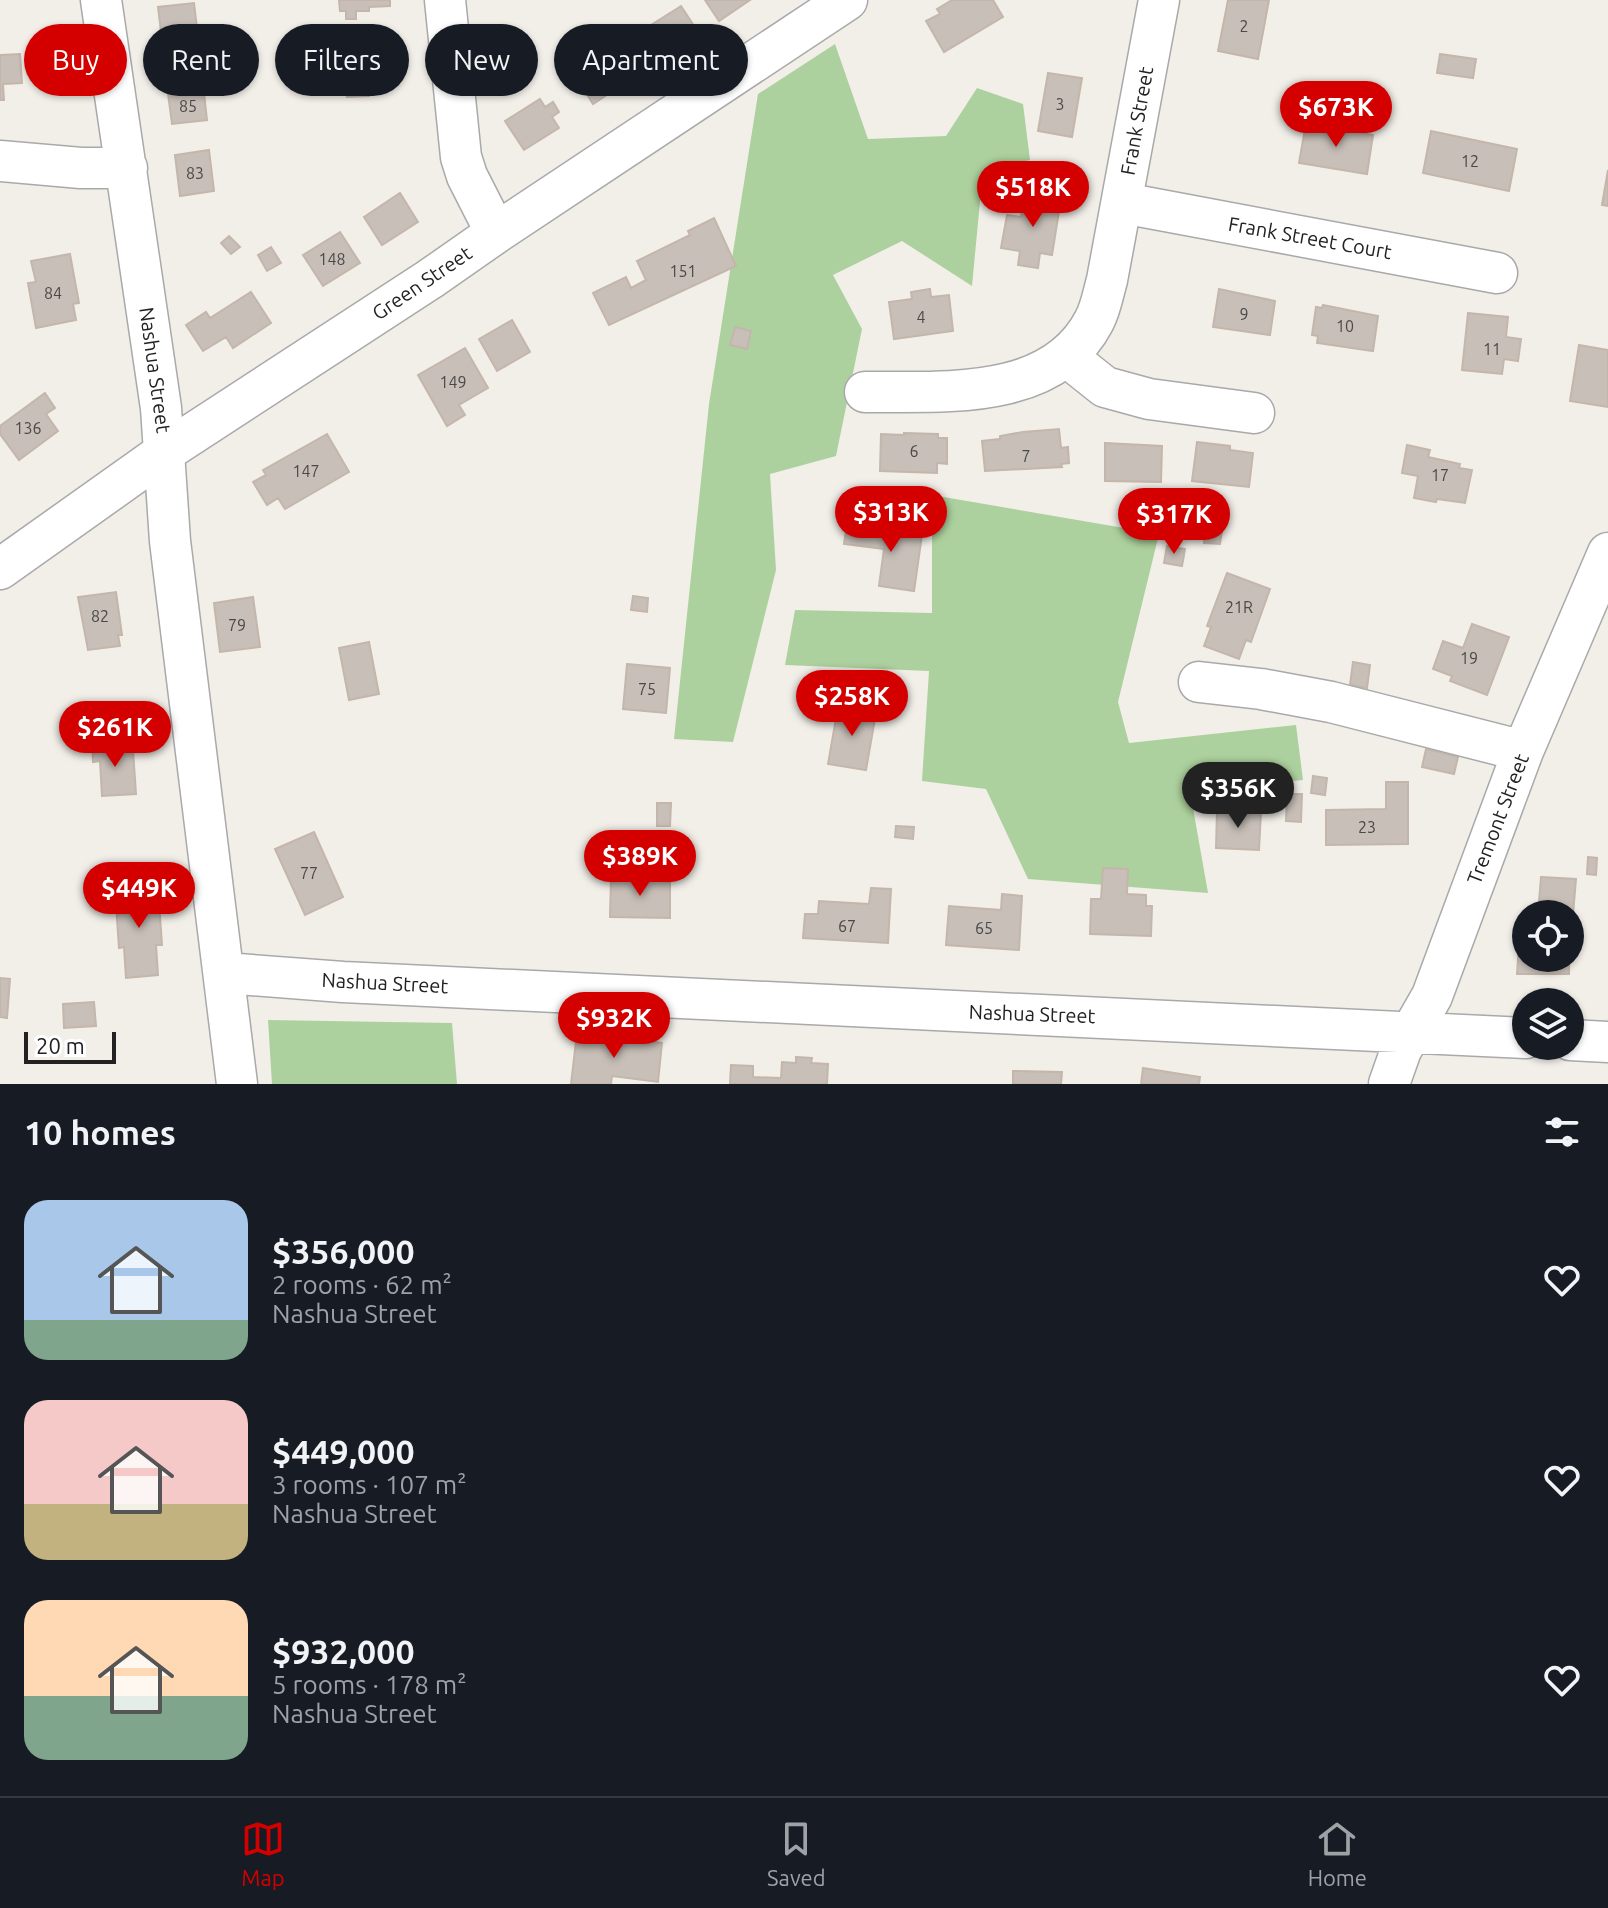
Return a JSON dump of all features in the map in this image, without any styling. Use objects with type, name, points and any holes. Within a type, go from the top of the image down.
[{"type":"street","name":"Nashua Street","points":[[101,0],[166,451],[170,541],[225,973],[374,984],[1512,1037]]},
{"type":"street","points":[[445,0],[461,157],[467,176],[496,233]]},
{"type":"street","name":"Green Street","points":[[0,569],[166,451],[847,0]]},
{"type":"street","name":"Frank Street","points":[[865,392],[945,391],[1004,383],[1034,375],[1066,356],[1088,330],[1098,313],[1123,203],[1159,0]]},
{"type":"street","points":[[0,161],[81,168],[127,168]]},
{"type":"street","name":"Frank Street Court","points":[[1123,203],[1497,273]]},
{"type":"street","points":[[1066,356],[1105,387],[1149,399],[1254,413]]},
{"type":"street","name":"Tremont Street","points":[[1389,1084],[1410,1033],[1432,996],[1523,751],[1608,553]]},
{"type":"street","points":[[1199,682],[1297,695],[1523,751]]},
{"type":"street","points":[[225,973],[237,1084]]},
{"type":"street","points":[[1584,1041],[1608,1042]]},
{"type":"green space","points":[[835,44],[868,139],[946,136],[977,88],[1023,104],[1030,160],[983,170],[972,286],[902,241],[833,275],[862,329],[836,456],[770,474],[776,570],[733,742],[674,739],[709,404],[758,94]]},
{"type":"green space","points":[[932,495],[1159,534],[1118,702],[1129,743],[1296,725],[1303,780],[1190,791],[1208,893],[1028,879],[986,789],[922,781],[929,671],[785,665],[795,610],[932,613]]},
{"type":"green space","points":[[268,1020],[452,1023],[457,1084],[272,1084]]},
{"type":"building","points":[[339,0],[390,0],[390,6],[369,7],[369,11],[356,11],[356,19],[346,19],[346,11],[340,11]]},
{"type":"building","points":[[705,0],[750,0],[719,21]]},
{"type":"building","points":[[952,0],[993,0],[1003,17],[944,52],[926,21],[940,14],[937,9]]},
{"type":"building","points":[[1228,0],[1269,0],[1258,59],[1218,51]]},
{"type":"building","points":[[194,3],[196,24],[160,24],[158,7]]},
{"type":"building","points":[[681,6],[693,24],[652,24]]},
{"type":"building","points":[[20,54],[22,83],[3,84],[4,100],[0,100],[0,55]]},
{"type":"building","points":[[1440,54],[1476,59],[1473,78],[1437,73]]},
{"type":"building","points":[[1048,73],[1082,78],[1072,137],[1038,131]]},
{"type":"building","points":[[168,96],[204,96],[207,120],[172,124]]},
{"type":"building","points":[[588,96],[605,96],[593,104]]},
{"type":"building","points":[[540,99],[545,107],[553,102],[559,112],[552,117],[559,128],[524,150],[505,121]]},
{"type":"building","points":[[1306,123],[1373,135],[1367,174],[1299,163]]},
{"type":"building","points":[[1431,131],[1517,149],[1509,191],[1423,173]]},
{"type":"building","points":[[209,150],[214,191],[180,196],[175,155]]},
{"type":"building","points":[[1608,170],[1608,206],[1602,205]]},
{"type":"building","points":[[400,193],[418,222],[382,245],[364,217]]},
{"type":"building","points":[[1025,193],[1061,199],[1052,255],[1040,253],[1038,268],[1018,265],[1020,251],[1001,248],[1007,215],[1021,217]]},
{"type":"building","points":[[714,218],[736,266],[609,325],[593,293],[626,277],[631,288],[646,280],[637,261],[690,235],[688,231]]},
{"type":"building","points":[[340,232],[360,263],[323,286],[303,255]]},
{"type":"building","points":[[229,236],[240,247],[231,254],[221,243]]},
{"type":"building","points":[[271,247],[281,263],[267,271],[258,255]]},
{"type":"building","points":[[70,254],[79,303],[73,304],[76,320],[36,328],[28,283],[36,282],[31,261]]},
{"type":"building","points":[[930,289],[931,297],[949,295],[953,331],[894,339],[889,302],[912,299],[911,292]]},
{"type":"building","points":[[1219,289],[1275,301],[1270,335],[1213,327]]},
{"type":"building","points":[[251,292],[271,323],[233,348],[226,337],[203,351],[186,325],[206,312],[210,318]]},
{"type":"building","points":[[1323,305],[1378,316],[1373,351],[1317,343],[1318,336],[1312,335],[1316,307],[1322,308]]},
{"type":"building","points":[[1468,313],[1508,317],[1506,337],[1521,339],[1518,361],[1504,359],[1502,374],[1462,370]]},
{"type":"building","points":[[512,320],[530,352],[497,371],[479,339]]},
{"type":"building","points":[[735,327],[751,331],[747,349],[730,345]]},
{"type":"building","points":[[1579,345],[1608,350],[1608,407],[1570,401]]},
{"type":"building","points":[[465,348],[488,388],[459,405],[465,415],[447,426],[418,375]]},
{"type":"building","points":[[45,393],[55,408],[46,414],[58,431],[19,460],[0,434],[0,426]]},
{"type":"building","points":[[1059,429],[1061,448],[1068,447],[1069,463],[1061,464],[1062,467],[985,471],[982,441],[1023,432]]},
{"type":"building","points":[[327,434],[349,472],[285,509],[278,498],[267,505],[253,482],[266,475],[263,470]]},
{"type":"building","points":[[881,434],[938,434],[938,438],[947,438],[947,464],[937,463],[937,473],[880,471]]},
{"type":"building","points":[[1197,442],[1230,446],[1230,450],[1253,453],[1249,487],[1192,481]]},
{"type":"building","points":[[1105,443],[1162,446],[1161,482],[1105,481]]},
{"type":"building","points":[[1407,445],[1430,450],[1428,457],[1472,470],[1465,503],[1414,498],[1418,476],[1402,473]]},
{"type":"building","points":[[847,525],[922,535],[914,591],[879,586],[884,549],[844,544]]},
{"type":"building","points":[[1206,528],[1222,530],[1220,544],[1204,543]]},
{"type":"building","points":[[1167,546],[1185,549],[1182,566],[1164,563]]},
{"type":"building","points":[[1227,573],[1270,589],[1251,642],[1246,640],[1239,659],[1204,646],[1211,627],[1207,626]]},
{"type":"building","points":[[116,592],[122,635],[118,635],[120,646],[88,650],[78,597]]},
{"type":"building","points":[[633,596],[648,598],[647,612],[631,610]]},
{"type":"building","points":[[253,597],[260,647],[220,652],[214,603]]},
{"type":"building","points":[[1472,624],[1509,637],[1487,695],[1450,681],[1452,676],[1433,669],[1443,641],[1463,648]]},
{"type":"building","points":[[369,642],[379,694],[349,700],[339,648]]},
{"type":"building","points":[[1353,662],[1370,665],[1367,688],[1350,685]]},
{"type":"building","points":[[627,664],[670,668],[666,713],[623,709]]},
{"type":"building","points":[[838,707],[876,713],[866,770],[828,764]]},
{"type":"building","points":[[114,739],[115,751],[133,750],[136,794],[102,796],[100,761],[93,762],[92,741]]},
{"type":"building","points":[[1426,749],[1458,757],[1454,774],[1422,767]]},
{"type":"building","points":[[1313,776],[1327,778],[1325,795],[1311,793]]},
{"type":"building","points":[[1386,782],[1408,782],[1408,844],[1326,845],[1326,810],[1386,809]]},
{"type":"building","points":[[1287,794],[1302,794],[1301,822],[1286,821]]},
{"type":"building","points":[[657,803],[671,803],[670,826],[657,826]]},
{"type":"building","points":[[1217,810],[1261,812],[1259,850],[1216,848]]},
{"type":"building","points":[[896,826],[914,827],[913,839],[895,837]]},
{"type":"building","points":[[314,832],[343,897],[305,915],[275,849]]},
{"type":"building","points":[[1588,857],[1597,858],[1596,875],[1587,874]]},
{"type":"building","points":[[1103,868],[1128,869],[1127,894],[1146,895],[1146,906],[1152,906],[1151,936],[1090,934],[1091,899],[1101,899]]},
{"type":"building","points":[[1541,877],[1576,879],[1574,900],[1539,900]]},
{"type":"building","points":[[611,878],[670,878],[670,918],[610,917]]},
{"type":"building","points":[[158,887],[162,945],[156,945],[158,975],[126,978],[124,947],[119,948],[115,890]]},
{"type":"building","points":[[871,888],[891,889],[888,943],[803,938],[805,914],[818,914],[819,901],[869,904]]},
{"type":"building","points":[[1002,894],[1022,896],[1019,950],[946,945],[949,906],[1001,910]]},
{"type":"building","points":[[1517,972],[1569,972],[1569,974]]},
{"type":"building","points":[[0,978],[10,979],[7,1018],[0,1017]]},
{"type":"building","points":[[94,1002],[96,1026],[64,1028],[63,1004]]},
{"type":"building","points":[[577,1033],[662,1043],[658,1082],[612,1076],[611,1084],[571,1084]]},
{"type":"building","points":[[796,1057],[812,1058],[811,1063],[828,1064],[827,1084],[730,1084],[731,1065],[753,1066],[753,1077],[781,1078],[782,1062],[796,1063]]},
{"type":"building","points":[[1143,1068],[1200,1077],[1199,1084],[1141,1084]]},
{"type":"building","points":[[1013,1071],[1062,1072],[1061,1084],[1013,1084]]}]
